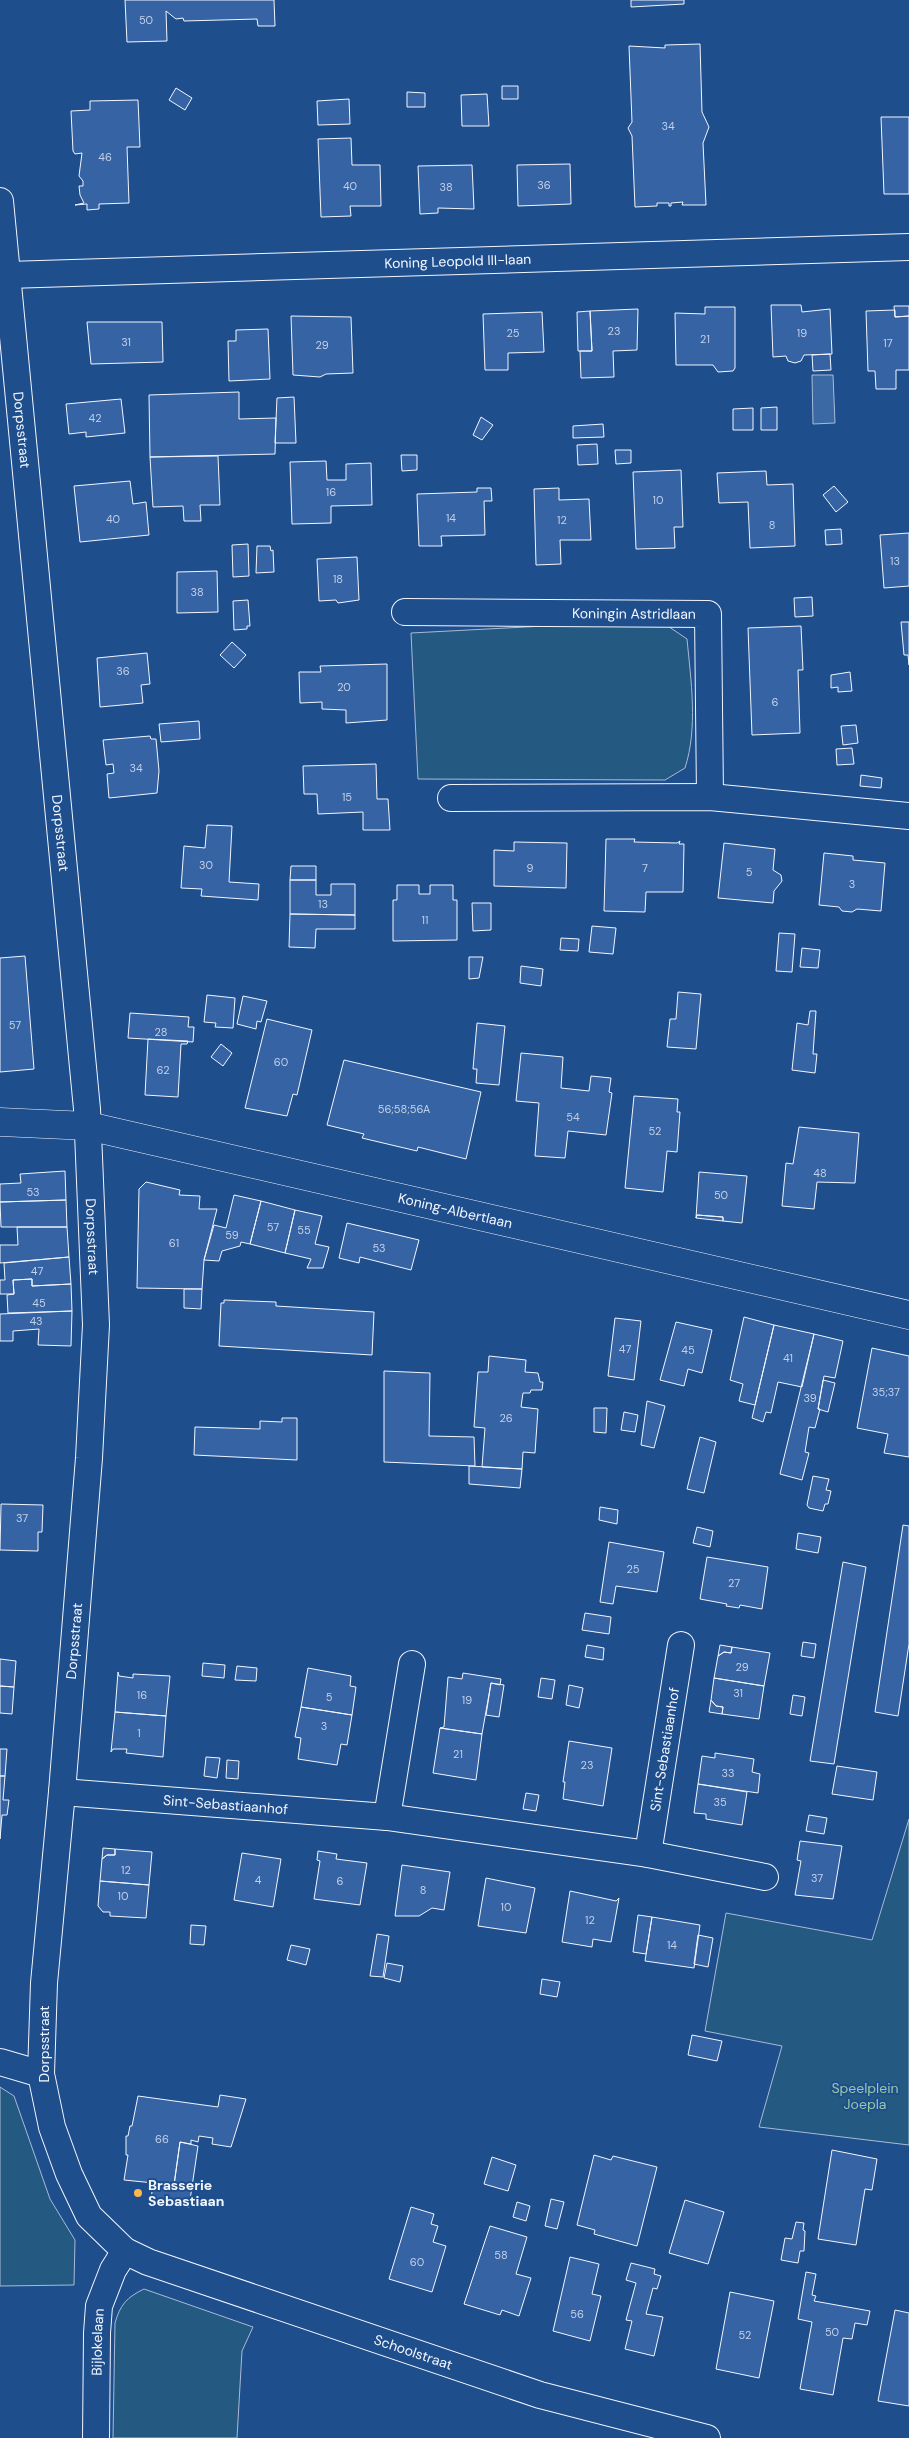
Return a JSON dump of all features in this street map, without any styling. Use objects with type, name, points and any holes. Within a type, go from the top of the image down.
[{"type":"street","name":"Dorpsstraat","points":[[0,201],[4,260],[88,1126],[96,1324],[89,1458],[62,1792],[44,1983],[41,2074],[52,2127],[68,2174],[89,2216],[125,2251]]},
{"type":"street","name":"Koning Leopold III-laan","points":[[4,260],[909,246]]},
{"type":"street","name":"Koningin Astridlaan","points":[[405,612],[708,614],[710,797]]},
{"type":"street","points":[[451,798],[710,797],[909,816]]},
{"type":"street","name":"Koning-Albertlaan","points":[[0,1122],[88,1126],[909,1315]]},
{"type":"street","name":"Sint-Sebastiaanhof","points":[[648,1854],[681,1645]]},
{"type":"street","points":[[387,1816],[412,1664]]},
{"type":"street","name":"Sint-Sebastiaanhof","points":[[62,1792],[387,1816],[648,1854],[764,1877]]},
{"type":"street","points":[[0,2062],[41,2074]]},
{"type":"street","name":"Bijlokelaan","points":[[96,2438],[96,2333],[99,2306],[113,2270],[125,2251]]},
{"type":"street","name":"Schoolstraat","points":[[125,2251],[166,2268],[540,2395],[707,2438]]},
{"type":"green space","points":[[659,620],[687,639],[692,688],[692,721],[689,753],[685,768],[665,780],[418,779],[411,633]]},
{"type":"green space","name":"Speelplein Joepla","points":[[909,1819],[909,2145],[759,2127],[782,2046],[705,2031],[726,1913],[872,1940]]},
{"type":"green space","points":[[0,2087],[14,2096],[50,2199],[75,2240],[74,2285],[0,2286]]},
{"type":"green space","points":[[144,2289],[253,2327],[242,2351],[237,2438],[113,2438],[115,2323],[119,2311],[125,2302]]},
{"type":"shaded area","points":[[812,375],[833,375],[835,423],[813,424]]},
{"type":"building","points":[[125,0],[274,0],[275,26],[258,26],[257,19],[184,21],[183,18],[176,19],[166,11],[167,41],[127,42]]},
{"type":"building","points":[[631,0],[684,0],[684,4],[631,7]]},
{"type":"building","points":[[700,44],[702,112],[709,127],[703,143],[706,205],[682,205],[683,202],[671,203],[671,206],[669,206],[669,203],[657,203],[657,206],[635,207],[632,136],[628,128],[632,122],[629,46],[665,48],[665,45]]},
{"type":"building","points":[[502,86],[518,86],[518,99],[502,99]]},
{"type":"building","points":[[176,88],[192,98],[185,110],[169,100]]},
{"type":"building","points":[[407,92],[425,93],[425,107],[407,107]]},
{"type":"building","points":[[487,94],[489,126],[462,126],[461,95]]},
{"type":"building","points":[[349,99],[350,124],[318,125],[317,101]]},
{"type":"building","points":[[138,100],[140,147],[127,147],[129,203],[99,204],[99,209],[87,210],[87,204],[75,205],[84,203],[80,195],[79,186],[83,186],[83,181],[79,176],[82,153],[75,154],[73,151],[71,111],[90,110],[90,101]]},
{"type":"building","points":[[881,117],[909,117],[909,194],[884,194]]},
{"type":"building","points":[[351,138],[352,165],[380,165],[381,206],[350,206],[351,216],[321,217],[318,139]]},
{"type":"building","points":[[570,164],[571,204],[518,206],[517,165]]},
{"type":"building","points":[[472,165],[474,209],[438,208],[438,213],[420,214],[418,166]]},
{"type":"building","points":[[771,305],[801,305],[802,312],[830,309],[832,354],[804,355],[801,361],[795,363],[788,361],[786,356],[773,357]]},
{"type":"building","points":[[894,306],[909,306],[909,316],[895,317]]},
{"type":"building","points":[[705,307],[735,307],[735,368],[733,371],[718,372],[713,365],[676,365],[675,313],[705,314]]},
{"type":"building","points":[[638,309],[637,350],[613,351],[614,377],[581,378],[580,351],[592,351],[590,311]]},
{"type":"building","points":[[895,310],[895,317],[909,316],[909,370],[896,370],[896,389],[876,389],[875,371],[868,371],[866,311]]},
{"type":"building","points":[[590,311],[592,351],[578,351],[577,312]]},
{"type":"building","points":[[542,312],[544,352],[508,353],[508,370],[485,370],[483,314]]},
{"type":"building","points":[[291,316],[351,317],[353,373],[326,374],[320,377],[293,375]]},
{"type":"building","points":[[87,322],[162,322],[163,362],[91,364]]},
{"type":"building","points":[[268,329],[270,379],[229,381],[228,341],[236,341],[236,330]]},
{"type":"building","points":[[830,354],[831,370],[813,371],[812,355]]},
{"type":"building","points":[[239,392],[239,419],[276,418],[275,454],[150,457],[149,395]]},
{"type":"building","points":[[294,397],[296,443],[275,443],[277,398]]},
{"type":"building","points":[[121,399],[125,433],[86,437],[86,432],[69,434],[66,404]]},
{"type":"building","points":[[777,407],[777,430],[761,430],[761,408]]},
{"type":"building","points":[[753,408],[753,430],[733,430],[733,409]]},
{"type":"building","points":[[481,417],[493,425],[482,440],[473,435]]},
{"type":"building","points":[[603,424],[604,437],[573,438],[573,426]]},
{"type":"building","points":[[597,444],[598,464],[578,465],[577,445]]},
{"type":"building","points":[[615,450],[631,450],[631,463],[616,464]]},
{"type":"building","points":[[401,455],[417,455],[417,470],[402,471]]},
{"type":"building","points":[[218,456],[220,505],[200,505],[201,521],[184,521],[183,506],[153,507],[150,457]]},
{"type":"building","points":[[326,461],[327,480],[346,480],[346,464],[371,463],[372,505],[331,506],[331,523],[292,524],[290,462]]},
{"type":"building","points":[[681,470],[683,527],[674,527],[675,548],[636,549],[633,472]]},
{"type":"building","points":[[766,471],[767,485],[793,484],[795,546],[750,548],[748,502],[719,503],[717,473]]},
{"type":"building","points":[[130,481],[133,504],[146,502],[149,535],[80,542],[74,486]]},
{"type":"building","points":[[834,486],[848,502],[836,512],[823,495]]},
{"type":"building","points":[[477,488],[491,488],[492,501],[484,501],[485,535],[441,536],[442,546],[419,546],[417,494],[477,492]]},
{"type":"building","points":[[559,488],[559,500],[589,499],[591,540],[560,540],[561,564],[536,565],[534,489]]},
{"type":"building","points":[[841,529],[842,544],[826,545],[825,530]]},
{"type":"building","points":[[909,533],[909,586],[884,588],[880,535]]},
{"type":"building","points":[[248,544],[249,576],[233,577],[232,545]]},
{"type":"building","points":[[257,546],[270,546],[271,551],[273,550],[274,572],[256,573]]},
{"type":"building","points":[[357,557],[359,600],[338,603],[336,600],[319,601],[317,559]]},
{"type":"building","points":[[217,571],[218,612],[177,613],[177,572]]},
{"type":"building","points":[[812,597],[813,616],[795,617],[794,598]]},
{"type":"building","points":[[248,600],[250,626],[247,626],[247,629],[234,630],[233,601]]},
{"type":"building","points":[[901,622],[909,622],[909,665],[908,655],[904,655]]},
{"type":"building","points":[[801,626],[803,670],[798,670],[800,733],[752,735],[748,628]]},
{"type":"building","points":[[232,642],[246,655],[234,668],[220,655]]},
{"type":"building","points":[[147,653],[150,684],[141,685],[143,703],[100,707],[97,658]]},
{"type":"building","points":[[387,664],[387,720],[346,723],[346,710],[322,709],[322,702],[300,703],[299,672],[321,672],[320,666]]},
{"type":"building","points":[[850,672],[852,691],[838,692],[838,687],[831,688],[831,675]]},
{"type":"building","points":[[199,721],[200,739],[161,742],[159,724]]},
{"type":"building","points":[[856,725],[858,743],[843,745],[841,726]]},
{"type":"building","points":[[150,736],[151,739],[156,739],[159,771],[157,793],[109,798],[107,774],[114,773],[113,764],[106,765],[103,740]]},
{"type":"building","points":[[852,748],[854,764],[837,765],[836,749]]},
{"type":"building","points":[[376,764],[377,799],[388,799],[390,830],[363,830],[363,812],[318,814],[317,794],[304,794],[303,766]]},
{"type":"building","points":[[861,775],[882,778],[881,788],[860,786]]},
{"type":"building","points":[[207,825],[232,826],[229,882],[259,884],[258,900],[201,896],[202,889],[181,888],[184,846],[205,848]]},
{"type":"building","points":[[606,839],[635,839],[634,842],[677,843],[680,841],[679,844],[684,844],[683,892],[646,892],[645,912],[604,911]]},
{"type":"building","points":[[514,842],[567,843],[566,888],[494,886],[494,850],[514,851]]},
{"type":"building","points":[[724,843],[775,849],[773,870],[781,875],[782,881],[774,891],[773,903],[718,898]]},
{"type":"building","points":[[824,853],[853,856],[853,860],[885,863],[881,911],[857,909],[852,912],[842,911],[839,907],[819,905]]},
{"type":"building","points":[[291,866],[316,866],[316,880],[290,880]]},
{"type":"building","points":[[290,880],[316,880],[316,895],[331,895],[331,884],[355,884],[355,915],[290,914]]},
{"type":"building","points":[[397,885],[419,885],[419,894],[430,894],[430,885],[453,885],[453,900],[457,900],[457,940],[393,941],[393,900],[397,900]]},
{"type":"building","points":[[472,903],[491,903],[491,930],[473,931]]},
{"type":"building","points":[[290,914],[355,915],[355,929],[316,929],[315,948],[289,947]]},
{"type":"building","points":[[592,926],[616,928],[613,954],[589,952]]},
{"type":"building","points":[[779,933],[795,934],[792,972],[776,971]]},
{"type":"building","points":[[561,938],[579,939],[578,951],[560,950]]},
{"type":"building","points":[[802,948],[820,950],[818,968],[800,967]]},
{"type":"building","points":[[25,956],[34,1069],[0,1072],[0,958]]},
{"type":"building","points":[[469,957],[483,957],[479,978],[469,979]]},
{"type":"building","points":[[521,966],[543,969],[541,986],[520,983]]},
{"type":"building","points":[[678,992],[701,994],[696,1049],[667,1047],[670,1019],[676,1019]]},
{"type":"building","points":[[207,995],[235,998],[233,1028],[215,1027],[216,1023],[204,1022]]},
{"type":"building","points":[[243,996],[267,1001],[261,1022],[257,1021],[256,1029],[237,1024]]},
{"type":"building","points":[[810,1011],[816,1011],[813,1054],[817,1054],[815,1073],[792,1070],[797,1023],[808,1025]]},
{"type":"building","points":[[130,1013],[189,1017],[188,1027],[194,1027],[193,1042],[128,1038]]},
{"type":"building","points":[[267,1019],[312,1030],[297,1095],[293,1094],[287,1116],[245,1108]]},
{"type":"building","points":[[477,1023],[505,1026],[499,1085],[476,1083],[477,1069],[473,1069]]},
{"type":"building","points":[[148,1039],[188,1041],[187,1044],[181,1044],[178,1097],[145,1095]]},
{"type":"building","points":[[221,1044],[232,1053],[223,1066],[211,1057]]},
{"type":"building","points":[[521,1053],[563,1057],[561,1088],[589,1091],[591,1076],[611,1078],[609,1092],[612,1093],[606,1135],[568,1131],[565,1158],[535,1156],[539,1103],[516,1101]]},
{"type":"building","points":[[344,1060],[481,1092],[466,1159],[418,1147],[417,1151],[362,1138],[364,1134],[327,1125]]},
{"type":"building","points":[[634,1096],[678,1099],[677,1112],[680,1112],[677,1152],[667,1151],[663,1192],[625,1188]]},
{"type":"building","points":[[799,1127],[859,1133],[855,1183],[817,1182],[814,1209],[782,1206],[786,1163],[793,1164]]},
{"type":"building","points":[[65,1171],[66,1200],[0,1202],[0,1184],[21,1183],[20,1174]]},
{"type":"building","points":[[699,1172],[747,1176],[742,1223],[723,1221],[723,1217],[697,1215],[696,1218]]},
{"type":"building","points":[[146,1182],[180,1190],[179,1195],[200,1196],[199,1209],[217,1209],[204,1260],[202,1289],[137,1288],[139,1189]]},
{"type":"building","points":[[234,1195],[261,1201],[250,1244],[241,1242],[240,1246],[222,1251],[219,1261],[204,1260],[214,1225],[226,1228]]},
{"type":"building","points":[[66,1200],[67,1227],[1,1227],[0,1202]]},
{"type":"building","points":[[261,1201],[295,1210],[285,1253],[250,1244]]},
{"type":"building","points":[[295,1210],[322,1216],[315,1244],[329,1247],[323,1268],[307,1268],[311,1259],[285,1253]]},
{"type":"building","points":[[697,1215],[723,1217],[723,1221],[696,1218]]},
{"type":"building","points":[[347,1223],[419,1240],[411,1270],[360,1257],[359,1263],[339,1258]]},
{"type":"building","points":[[17,1227],[67,1227],[69,1257],[0,1263],[0,1245],[18,1245]]},
{"type":"building","points":[[69,1257],[71,1284],[32,1286],[32,1279],[13,1280],[14,1294],[0,1294],[0,1280],[5,1280],[4,1263]]},
{"type":"building","points":[[32,1279],[32,1286],[71,1284],[72,1311],[8,1313],[7,1295],[14,1294],[13,1280]]},
{"type":"building","points":[[184,1289],[202,1289],[201,1309],[184,1308]]},
{"type":"building","points":[[224,1300],[276,1302],[276,1306],[374,1312],[372,1355],[219,1346],[221,1303],[224,1303]]},
{"type":"building","points":[[72,1311],[71,1346],[38,1345],[39,1329],[13,1331],[13,1341],[0,1341],[0,1314]]},
{"type":"building","points":[[744,1317],[774,1325],[755,1405],[739,1401],[743,1384],[730,1380]]},
{"type":"building","points":[[615,1318],[641,1321],[634,1380],[608,1376]]},
{"type":"building","points":[[676,1322],[712,1330],[702,1373],[688,1369],[684,1386],[660,1380]]},
{"type":"building","points":[[774,1325],[814,1334],[802,1387],[778,1382],[771,1413],[766,1412],[763,1422],[752,1418]]},
{"type":"building","points":[[814,1334],[843,1341],[835,1378],[824,1376],[818,1409],[820,1409],[815,1428],[809,1427],[805,1452],[809,1453],[802,1480],[780,1474]]},
{"type":"building","points":[[872,1348],[909,1356],[909,1457],[884,1453],[888,1434],[857,1428]]},
{"type":"building","points":[[489,1356],[526,1360],[525,1372],[538,1373],[540,1382],[543,1382],[542,1390],[531,1390],[530,1393],[523,1393],[521,1407],[538,1409],[535,1453],[523,1452],[522,1469],[482,1467],[485,1428],[474,1427],[478,1372],[488,1372]]},
{"type":"building","points":[[384,1371],[430,1373],[429,1436],[474,1437],[475,1466],[384,1462]]},
{"type":"building","points":[[823,1380],[835,1383],[828,1412],[818,1409]]},
{"type":"building","points":[[647,1401],[665,1406],[654,1448],[641,1445]]},
{"type":"building","points":[[594,1408],[607,1408],[606,1433],[594,1432]]},
{"type":"building","points":[[624,1412],[638,1415],[635,1432],[621,1430]]},
{"type":"building","points":[[282,1418],[297,1418],[297,1460],[194,1455],[195,1427],[260,1429],[260,1421],[282,1422]]},
{"type":"building","points":[[700,1437],[716,1442],[704,1493],[687,1489]]},
{"type":"building","points":[[469,1466],[522,1469],[520,1488],[469,1484]]},
{"type":"building","points":[[813,1476],[829,1479],[826,1490],[831,1491],[828,1504],[825,1504],[823,1511],[809,1508],[807,1505]]},
{"type":"building","points":[[1,1504],[43,1505],[42,1532],[38,1532],[38,1551],[0,1550]]},
{"type":"building","points":[[600,1507],[618,1510],[617,1524],[599,1520]]},
{"type":"building","points":[[903,1525],[909,1526],[909,1644],[898,1716],[875,1712]]},
{"type":"building","points":[[697,1527],[713,1531],[710,1547],[693,1543]]},
{"type":"building","points":[[798,1533],[821,1537],[818,1553],[796,1549]]},
{"type":"building","points":[[609,1542],[664,1552],[657,1592],[616,1586],[613,1604],[600,1602]]},
{"type":"building","points":[[707,1557],[768,1567],[762,1609],[740,1605],[739,1608],[726,1606],[727,1604],[700,1599]]},
{"type":"building","points":[[843,1562],[866,1567],[834,1764],[810,1761]]},
{"type":"building","points":[[585,1613],[611,1617],[609,1634],[582,1630]]},
{"type":"building","points":[[803,1642],[816,1644],[814,1658],[801,1656]]},
{"type":"building","points":[[587,1645],[604,1648],[603,1660],[585,1657]]},
{"type":"building","points":[[720,1645],[732,1647],[731,1653],[724,1652],[718,1656]]},
{"type":"building","points":[[732,1647],[770,1653],[764,1686],[714,1678],[718,1656],[724,1652],[731,1653]]},
{"type":"building","points":[[0,1659],[16,1661],[14,1687],[0,1686]]},
{"type":"building","points":[[203,1663],[225,1665],[224,1678],[202,1676]]},
{"type":"building","points":[[237,1666],[257,1668],[256,1681],[235,1680]]},
{"type":"building","points":[[308,1668],[351,1676],[350,1686],[356,1687],[352,1715],[301,1707]]},
{"type":"building","points":[[118,1672],[119,1676],[133,1678],[133,1674],[170,1676],[166,1716],[115,1712]]},
{"type":"building","points":[[463,1673],[501,1679],[500,1685],[491,1683],[482,1734],[440,1728],[444,1727],[448,1677],[462,1679]]},
{"type":"building","points":[[541,1678],[555,1680],[552,1699],[538,1697]]},
{"type":"building","points":[[714,1678],[764,1686],[759,1719],[722,1714],[723,1707],[716,1706],[711,1700]]},
{"type":"building","points":[[491,1683],[504,1685],[499,1717],[486,1715]]},
{"type":"building","points":[[569,1685],[583,1688],[579,1708],[566,1705]]},
{"type":"building","points":[[0,1686],[14,1687],[12,1714],[0,1713]]},
{"type":"building","points":[[793,1695],[805,1697],[802,1716],[790,1714]]},
{"type":"building","points":[[711,1700],[716,1706],[723,1707],[722,1714],[709,1712]]},
{"type":"building","points":[[301,1707],[352,1715],[347,1745],[341,1744],[337,1765],[298,1759],[301,1738],[295,1737]]},
{"type":"building","points":[[115,1712],[166,1716],[163,1757],[126,1753],[127,1749],[113,1749],[111,1752]]},
{"type":"building","points":[[440,1728],[482,1734],[476,1780],[433,1773]]},
{"type":"building","points":[[569,1741],[612,1748],[603,1806],[563,1799],[565,1782],[563,1782]]},
{"type":"building","points":[[0,1749],[7,1749],[5,1776],[0,1776]]},
{"type":"building","points":[[715,1753],[754,1759],[752,1772],[760,1774],[758,1793],[698,1784],[702,1756],[715,1758]]},
{"type":"building","points":[[206,1757],[220,1758],[217,1778],[204,1776]]},
{"type":"building","points":[[227,1760],[239,1761],[238,1779],[226,1778]]},
{"type":"building","points":[[837,1766],[877,1772],[873,1800],[832,1794]]},
{"type":"building","points":[[0,1776],[5,1776],[3,1800],[9,1800],[7,1815],[2,1815],[0,1839]]},
{"type":"building","points":[[698,1784],[747,1792],[742,1825],[706,1819],[706,1814],[694,1813]]},
{"type":"building","points":[[526,1793],[539,1795],[536,1811],[523,1809]]},
{"type":"building","points":[[809,1815],[827,1818],[824,1834],[806,1831]]},
{"type":"building","points":[[800,1841],[842,1846],[833,1899],[795,1895],[801,1861],[797,1860]]},
{"type":"building","points":[[103,1848],[115,1849],[115,1855],[107,1855],[102,1859]]},
{"type":"building","points":[[115,1849],[152,1852],[149,1885],[100,1881],[102,1859],[107,1855],[115,1855]]},
{"type":"building","points":[[318,1851],[337,1854],[336,1859],[367,1863],[360,1905],[314,1899],[320,1861],[317,1860]]},
{"type":"building","points":[[242,1853],[281,1859],[273,1907],[234,1900]]},
{"type":"building","points":[[402,1865],[450,1872],[444,1910],[432,1908],[419,1916],[395,1916]]},
{"type":"building","points":[[486,1878],[535,1888],[526,1933],[478,1926]]},
{"type":"building","points":[[100,1881],[149,1885],[146,1918],[110,1916],[110,1912],[103,1912],[98,1906]]},
{"type":"building","points":[[570,1891],[616,1901],[619,1898],[611,1942],[593,1939],[592,1947],[562,1942]]},
{"type":"building","points":[[638,1915],[652,1917],[646,1954],[633,1952]]},
{"type":"building","points":[[652,1917],[700,1925],[694,1968],[645,1961]]},
{"type":"building","points":[[191,1925],[206,1926],[204,1945],[190,1944]]},
{"type":"building","points":[[377,1934],[389,1936],[383,1977],[370,1976]]},
{"type":"building","points":[[698,1935],[713,1938],[708,1967],[694,1964]]},
{"type":"building","points":[[291,1945],[310,1949],[306,1965],[287,1960]]},
{"type":"building","points":[[387,1963],[403,1966],[400,1982],[384,1978]]},
{"type":"building","points":[[542,1979],[560,1982],[557,1997],[540,1994]]},
{"type":"building","points":[[692,2035],[722,2041],[717,2061],[688,2055]]},
{"type":"building","points":[[220,2095],[246,2099],[231,2147],[212,2144],[213,2138],[199,2136],[198,2142],[191,2140],[191,2144],[180,2142],[174,2185],[124,2180],[128,2155],[126,2155],[126,2136],[128,2136],[130,2126],[132,2126],[138,2096],[218,2107]]},
{"type":"building","points":[[180,2142],[198,2146],[189,2207],[151,2201],[153,2182],[174,2185]]},
{"type":"building","points":[[832,2150],[877,2159],[872,2190],[865,2189],[856,2245],[818,2239]]},
{"type":"building","points":[[594,2155],[611,2160],[613,2156],[657,2167],[637,2246],[594,2234],[595,2230],[577,2225]]},
{"type":"building","points":[[492,2157],[516,2165],[508,2191],[484,2184]]},
{"type":"building","points":[[551,2199],[564,2202],[557,2229],[545,2226]]},
{"type":"building","points":[[685,2200],[724,2212],[708,2264],[669,2253]]},
{"type":"building","points":[[517,2202],[530,2206],[526,2221],[513,2217]]},
{"type":"building","points":[[411,2207],[434,2214],[431,2224],[438,2226],[433,2242],[446,2246],[432,2292],[389,2279]]},
{"type":"building","points":[[796,2222],[804,2223],[803,2230],[805,2231],[804,2251],[800,2251],[798,2263],[781,2260],[785,2238],[792,2239]]},
{"type":"building","points":[[490,2226],[527,2237],[516,2274],[531,2278],[519,2316],[502,2310],[500,2315],[464,2304]]},
{"type":"building","points":[[570,2257],[599,2264],[592,2294],[601,2296],[590,2341],[553,2331]]},
{"type":"building","points":[[631,2263],[655,2269],[654,2274],[661,2276],[657,2289],[653,2288],[646,2314],[663,2317],[654,2356],[625,2349],[632,2321],[626,2320],[636,2283],[626,2280]]},
{"type":"building","points":[[806,2272],[816,2274],[812,2295],[816,2296],[814,2301],[870,2311],[867,2325],[855,2323],[852,2339],[843,2338],[833,2395],[800,2389],[812,2322],[798,2319]]},
{"type":"building","points":[[730,2292],[774,2301],[759,2378],[716,2369]]},
{"type":"building","points":[[895,2310],[909,2313],[909,2406],[878,2401]]},
{"type":"place","name":"Brasserie Sebastiaan","points":[[138,2193]]}]
